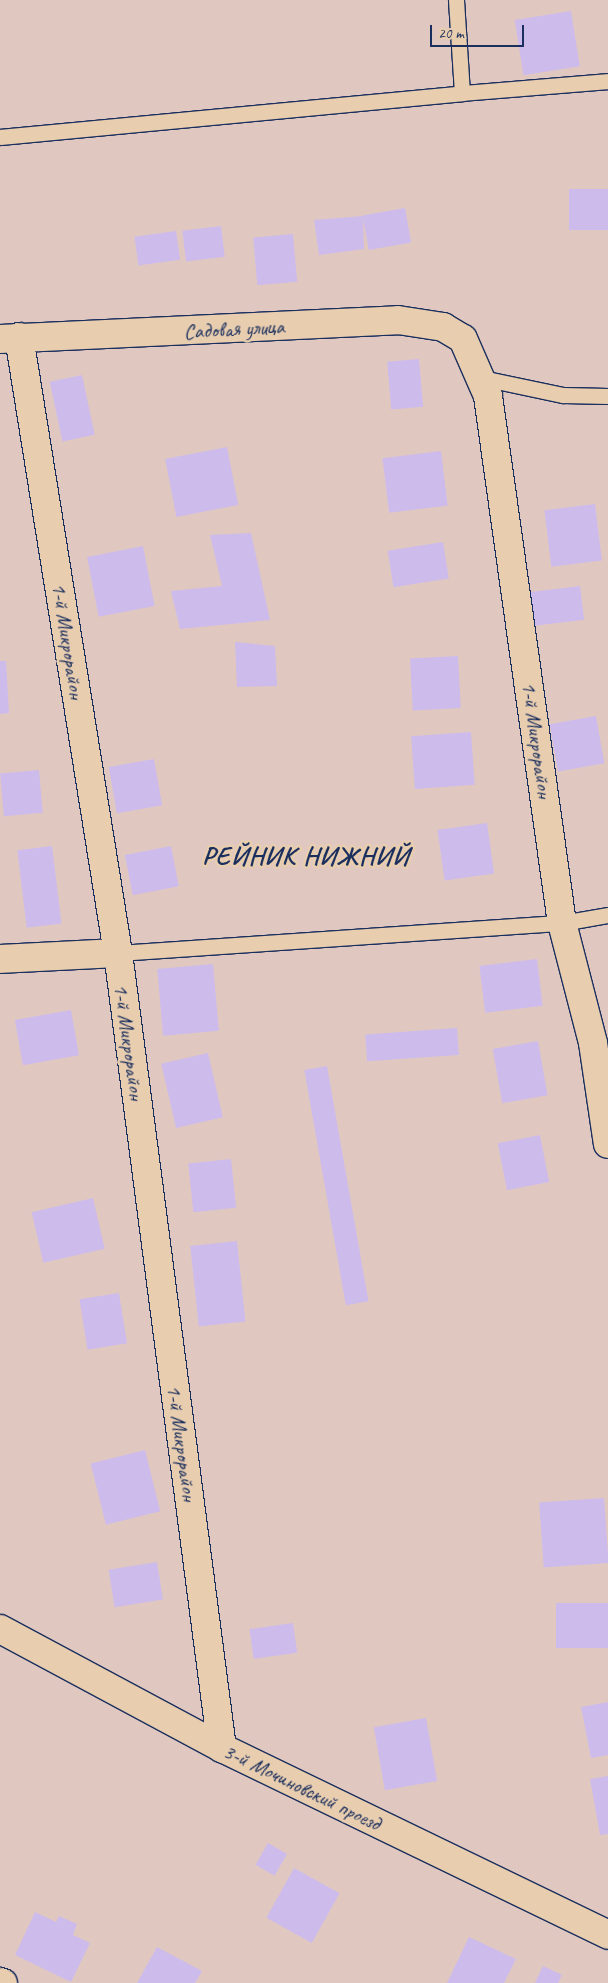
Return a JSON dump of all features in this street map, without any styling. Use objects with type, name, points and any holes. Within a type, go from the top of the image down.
[{"type":"street","name":"Садовая улица","points":[[9,338],[398,320],[437,325],[463,338]]},
{"type":"street","name":"1-й Микрорайон","points":[[9,338],[118,953],[222,1748]]},
{"type":"street","name":"1-й Микрорайон","points":[[463,338],[482,378],[491,416],[562,923],[600,1044],[608,1144]]},
{"type":"street","points":[[0,959],[118,953]]},
{"type":"street","name":"3-й Мочиновский проезд","points":[[0,1629],[222,1748],[608,1935]]},
{"type":"lane","points":[[456,0],[462,93]]},
{"type":"lane","points":[[0,138],[462,93],[608,81]]},
{"type":"lane","points":[[482,378],[563,395],[608,396]]},
{"type":"lane","points":[[118,953],[562,923],[608,915]]},
{"type":"building","points":[[571,11],[580,66],[523,75],[515,20]]},
{"type":"building","points":[[569,189],[608,189],[608,230],[569,230]]},
{"type":"building","points":[[405,208],[411,242],[369,250],[363,215]]},
{"type":"building","points":[[363,216],[364,249],[319,255],[314,220]]},
{"type":"building","points":[[221,226],[225,257],[186,262],[182,231]]},
{"type":"building","points":[[176,231],[180,260],[138,266],[134,237]]},
{"type":"building","points":[[293,234],[297,282],[257,285],[253,237]]},
{"type":"building","points":[[419,359],[423,407],[391,410],[387,362]]},
{"type":"building","points":[[82,375],[95,435],[62,442],[50,382]]},
{"type":"building","points":[[227,447],[238,505],[176,517],[165,459]]},
{"type":"building","points":[[441,451],[448,506],[389,513],[382,458]]},
{"type":"building","points":[[595,504],[602,561],[551,567],[544,510]]},
{"type":"building","points":[[251,533],[270,620],[180,629],[171,591],[222,586],[210,535]]},
{"type":"building","points":[[443,542],[449,579],[393,587],[388,551]]},
{"type":"building","points":[[143,546],[155,606],[99,617],[87,557]]},
{"type":"building","points":[[580,586],[584,620],[535,626],[530,592]]},
{"type":"building","points":[[235,642],[275,646],[277,686],[237,687]]},
{"type":"building","points":[[458,656],[461,708],[413,710],[410,659]]},
{"type":"building","points":[[0,661],[6,661],[9,713],[0,714]]},
{"type":"building","points":[[596,716],[604,763],[558,771],[550,724]]},
{"type":"building","points":[[471,732],[475,785],[415,789],[411,736]]},
{"type":"building","points":[[154,759],[162,805],[117,813],[109,767]]},
{"type":"building","points":[[39,770],[43,813],[4,816],[0,773]]},
{"type":"building","points":[[487,823],[494,874],[445,880],[437,830]]},
{"type":"building","points":[[52,846],[62,923],[27,928],[17,850]]},
{"type":"building","points":[[171,846],[179,886],[133,895],[125,855]]},
{"type":"building","points":[[537,959],[543,1006],[485,1013],[479,966]]},
{"type":"building","points":[[213,964],[219,1031],[163,1036],[157,969]]},
{"type":"building","points":[[71,1010],[79,1055],[23,1065],[15,1020]]},
{"type":"building","points":[[457,1028],[459,1055],[367,1061],[365,1034]]},
{"type":"building","points":[[538,1041],[548,1095],[502,1103],[493,1049]]},
{"type":"building","points":[[208,1053],[223,1117],[176,1128],[161,1064]]},
{"type":"building","points":[[327,1066],[369,1301],[346,1305],[304,1070]]},
{"type":"building","points":[[540,1135],[549,1182],[507,1190],[498,1143]]},
{"type":"building","points":[[231,1159],[236,1208],[193,1212],[188,1163]]},
{"type":"building","points":[[93,1198],[105,1249],[43,1263],[32,1212]]},
{"type":"building","points":[[237,1241],[245,1322],[199,1326],[190,1246]]},
{"type":"building","points":[[119,1293],[127,1343],[87,1350],[79,1299]]},
{"type":"building","points":[[145,1450],[160,1511],[106,1525],[91,1464]]},
{"type":"building","points":[[604,1498],[608,1563],[544,1567],[539,1503]]},
{"type":"building","points":[[157,1562],[163,1600],[115,1607],[109,1570]]},
{"type":"building","points":[[556,1603],[608,1603],[608,1648],[556,1648]]},
{"type":"building","points":[[293,1623],[297,1653],[254,1659],[249,1629]]},
{"type":"building","points":[[608,1702],[608,1755],[591,1758],[581,1707]]},
{"type":"building","points":[[426,1718],[437,1781],[385,1790],[374,1727]]},
{"type":"building","points":[[608,1776],[608,1834],[600,1835],[590,1779]]},
{"type":"building","points":[[268,1843],[287,1854],[275,1876],[256,1865]]},
{"type":"building","points":[[294,1868],[339,1893],[312,1943],[266,1918]]},
{"type":"building","points":[[35,1912],[56,1922],[59,1916],[77,1924],[73,1935],[90,1943],[71,1982],[15,1955]]},
{"type":"building","points":[[469,1937],[516,1959],[504,1983],[447,1983]]},
{"type":"building","points":[[157,1947],[202,1971],[195,1983],[137,1983]]},
{"type":"building","points":[[543,1966],[562,1975],[558,1983],[535,1983]]},
{"type":"district","name":"РЕЙНИК НИЖНИЙ","points":[[306,856]]}]
